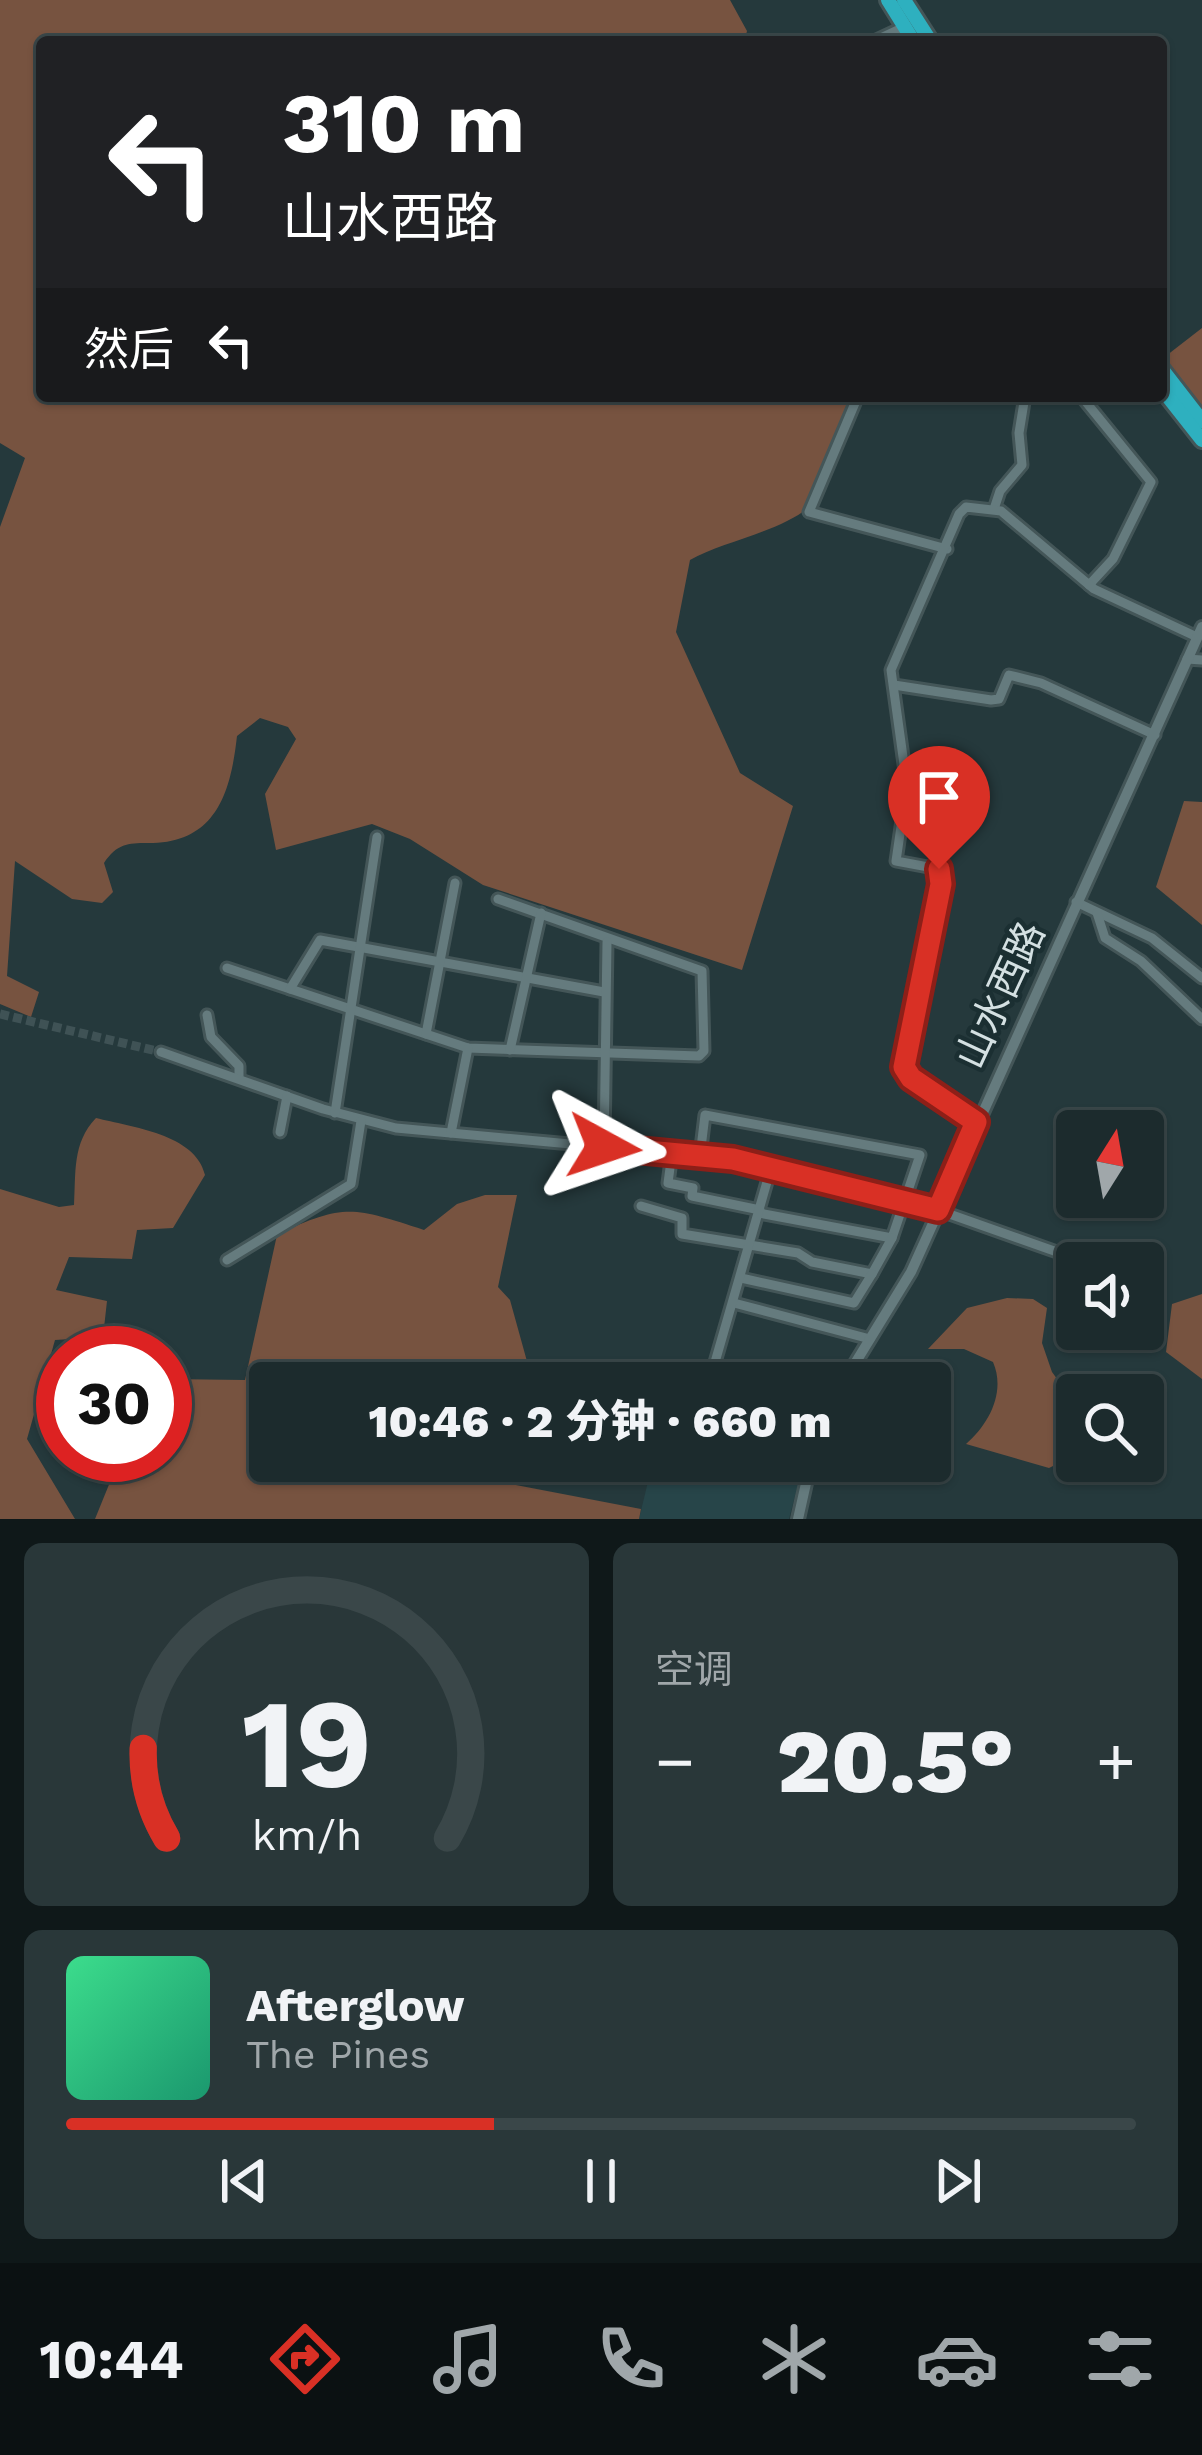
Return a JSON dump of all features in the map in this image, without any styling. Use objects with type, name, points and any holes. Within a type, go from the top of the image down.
[{"type":"highway","points":[[888,0],[910,36]]},
{"type":"highway","points":[[904,0],[927,36]]},
{"type":"highway","points":[[1167,376],[1202,421]]},
{"type":"highway","points":[[1167,396],[1202,440]]},
{"type":"street","points":[[885,36],[904,27]]},
{"type":"street","points":[[855,402],[809,512],[947,549]]},
{"type":"street","points":[[994,509],[1000,491],[1022,465],[1019,433],[1024,402]]},
{"type":"street","points":[[1086,402],[1150,482],[1113,559],[1089,585]]},
{"type":"street","points":[[976,1122],[911,1078],[904,1067],[941,884],[939,869],[896,861],[907,786],[891,670],[966,507],[994,509],[1089,585],[1200,632]]},
{"type":"street","name":"山水西路","points":[[856,1362],[911,1271],[1200,632]]},
{"type":"street","points":[[1187,659],[1202,660]]},
{"type":"street","points":[[894,685],[991,700],[999,698],[1010,675],[1041,683],[1155,735]]},
{"type":"street","points":[[335,1113],[377,837]]},
{"type":"street","points":[[427,1034],[455,883]]},
{"type":"street","points":[[227,968],[468,1048],[699,1056],[704,1051],[704,973],[607,942],[580,925],[498,899]]},
{"type":"street","points":[[1076,902],[1152,938],[1202,978]]},
{"type":"street","points":[[510,1049],[541,913]]},
{"type":"street","points":[[1097,913],[1105,938],[1141,961],[1202,1019]]},
{"type":"street","points":[[290,989],[320,940],[604,992]]},
{"type":"street","points":[[604,1147],[607,942]]},
{"type":"street","points":[[207,1015],[211,1037],[238,1066],[239,1076]]},
{"type":"street","points":[[451,1133],[468,1048]]},
{"type":"street","points":[[161,1052],[361,1121],[700,1156],[771,1168],[938,1210],[1056,1252]]},
{"type":"street","points":[[280,1132],[287,1096]]},
{"type":"street","points":[[700,1156],[705,1115],[920,1155],[908,1202],[892,1238],[854,1303],[741,1278]]},
{"type":"street","points":[[226,1259],[351,1184],[361,1121]]},
{"type":"street","points":[[672,1153],[668,1183],[693,1187],[692,1196],[892,1238]]},
{"type":"street","points":[[716,1362],[771,1168]]},
{"type":"street","points":[[641,1206],[682,1218],[682,1234],[872,1274]]},
{"type":"street","points":[[734,1303],[870,1340]]},
{"type":"street","points":[[798,1519],[806,1482]]},
{"type":"shaded area","points":[[0,0],[730,0],[746,36],[36,36],[36,402],[859,402],[816,500],[791,519],[690,560],[676,632],[740,773],[793,806],[742,970],[483,885],[410,839],[372,824],[276,850],[265,794],[296,739],[288,727],[260,718],[237,736],[225,793],[207,822],[175,840],[131,844],[114,851],[104,863],[113,892],[102,903],[72,899],[15,861],[7,976],[39,992],[31,1017],[0,1004],[0,527],[25,458],[0,443]]},
{"type":"shaded area","points":[[1202,328],[1202,409],[1167,365],[1167,355]]},
{"type":"shaded area","points":[[1184,801],[1202,802],[1202,925],[1156,887]]},
{"type":"shaded area","points":[[96,1118],[160,1134],[189,1150],[205,1175],[173,1228],[137,1230],[132,1259],[69,1257],[56,1290],[107,1301],[104,1326],[36,1326],[36,1407],[27,1439],[36,1454],[36,1482],[53,1482],[75,1519],[0,1519],[0,1189],[59,1207],[74,1205],[79,1148]]},
{"type":"shaded area","points":[[485,1195],[517,1195],[498,1287],[510,1300],[527,1362],[249,1362],[249,1482],[506,1482],[641,1509],[639,1519],[95,1519],[110,1482],[192,1482],[192,1379],[245,1380],[277,1235],[319,1217],[350,1212],[424,1230],[457,1204]]},
{"type":"shaded area","points":[[1202,1294],[1202,1379],[1166,1352],[1172,1304]]},
{"type":"shaded area","points":[[1007,1298],[1033,1299],[1047,1308],[1042,1343],[1056,1377],[1056,1464],[1049,1468],[966,1444],[993,1407],[998,1385],[993,1362],[964,1349],[928,1349],[967,1308]]},
{"type":"shaded area","points":[[648,1482],[799,1482],[789,1519],[639,1519]]},
{"type":"tunnel","points":[[0,1014],[161,1052]]},
{"type":"route","points":[[604,1147],[733,1159],[938,1210],[976,1122],[911,1078],[904,1067],[941,884],[939,869]]}]
